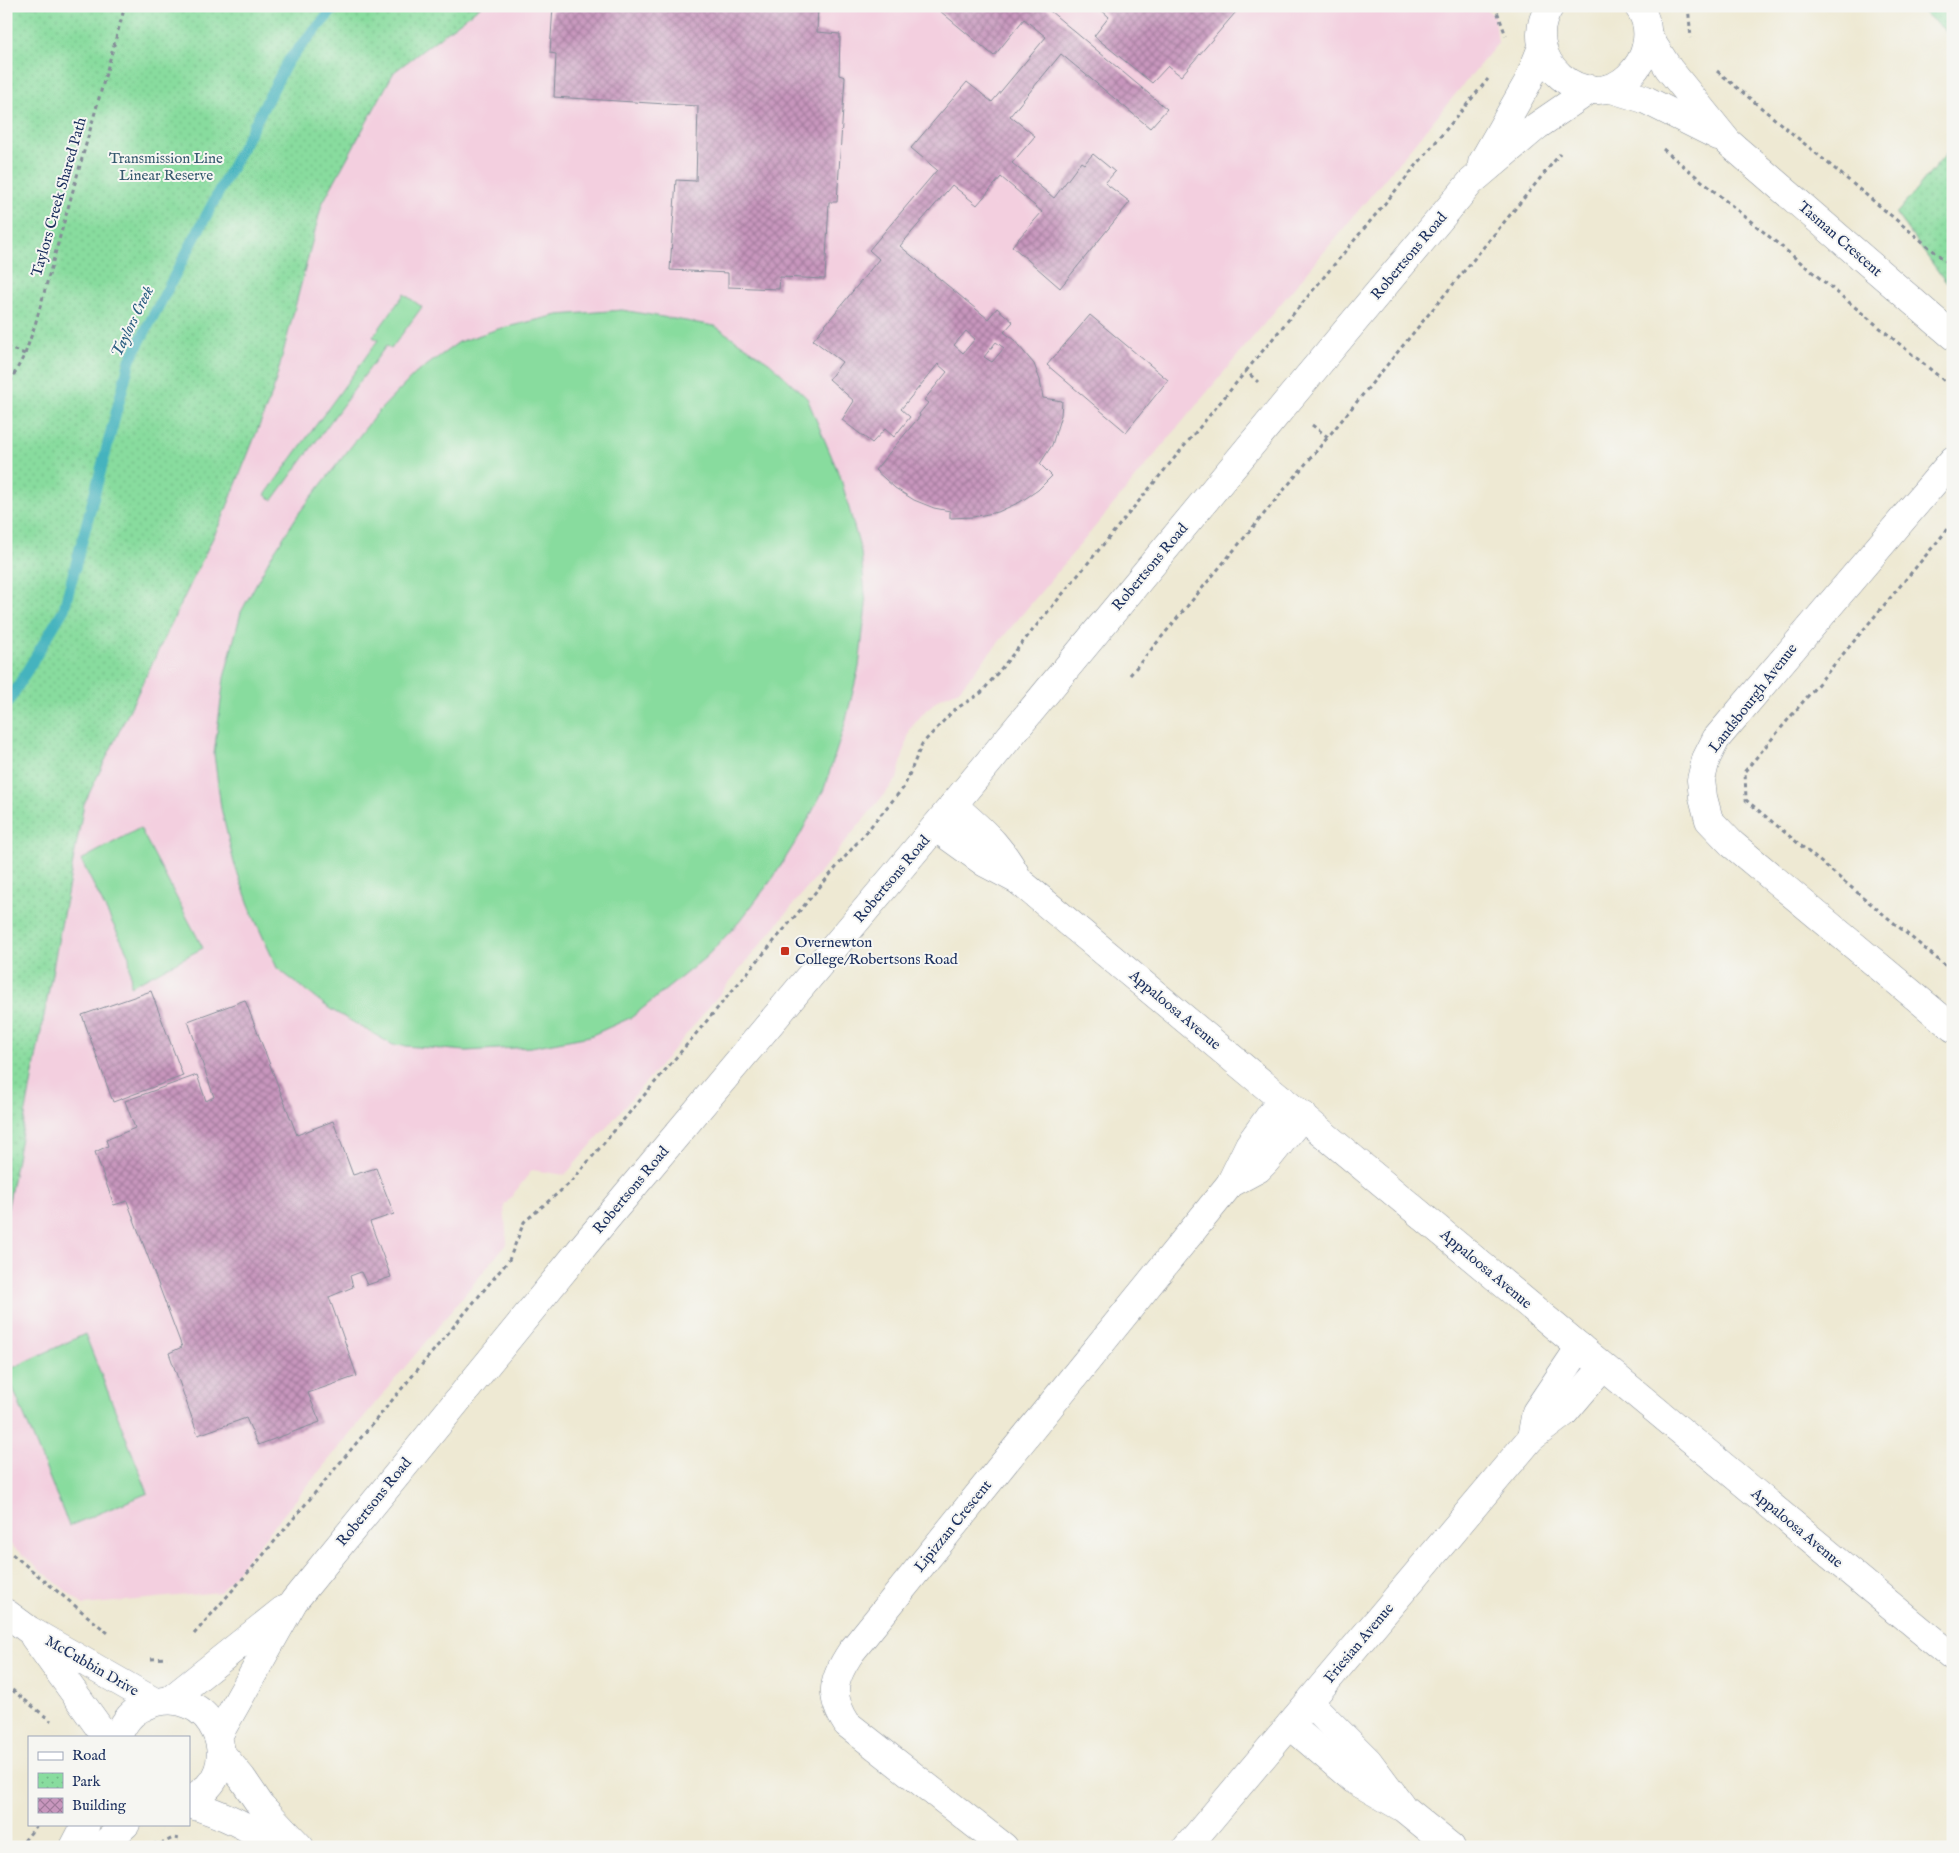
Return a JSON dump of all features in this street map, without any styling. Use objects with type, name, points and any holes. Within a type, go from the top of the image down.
[{"type":"street","points":[[1542,48],[1541,30],[1545,14],[1550,6]]},
{"type":"street","name":"Tasman Crescent","points":[[1647,18],[1669,69],[1728,142],[1953,336]]},
{"type":"street","name":"Robertsons Road","points":[[190,1799],[198,1796],[210,1784],[218,1769],[220,1744],[294,1601],[586,1243],[935,827],[1471,182],[1537,126],[1599,89],[1624,81],[1636,69],[1645,54],[1647,18]]},
{"type":"street","name":"Tasman Crescent","points":[[1542,48],[1548,64],[1559,77],[1574,86],[1599,89],[1644,99],[1728,142]]},
{"type":"street","name":"Robertsons Road","points":[[1471,182],[1528,82],[1542,48]]},
{"type":"street","name":"Landsbourgh Avenue","points":[[1953,460],[1716,739],[1706,760],[1701,780],[1709,820],[1732,844],[1953,1028]]},
{"type":"street","name":"Appaloosa Avenue","points":[[953,805],[998,845],[1008,858],[1019,881]]},
{"type":"street","name":"Appaloosa Avenue","points":[[935,827],[985,863],[1019,881],[1953,1657]]},
{"type":"street","name":"Lipizzan Crescent","points":[[1004,1847],[847,1724],[836,1708],[834,1688],[839,1669],[1230,1184],[1258,1169],[1266,1162],[1292,1107]]},
{"type":"street","name":"Friesian Avenue","points":[[1530,1438],[1536,1412],[1580,1347]]},
{"type":"street","name":"Friesian Avenue","points":[[1187,1847],[1310,1703],[1530,1438],[1564,1413],[1603,1367]]},
{"type":"street","name":"Robertsons Road","points":[[118,1736],[127,1719],[140,1708],[163,1701],[294,1601]]},
{"type":"street","name":"McCubbin Drive","points":[[6,1614],[29,1630],[163,1701],[186,1703],[200,1710],[211,1722],[220,1744]]},
{"type":"street","name":"McCubbin Drive","points":[[29,1630],[105,1736]]},
{"type":"street","points":[[1310,1703],[1368,1761],[1403,1808]]},
{"type":"street","points":[[1290,1725],[1354,1780],[1403,1808],[1451,1847]]},
{"type":"street","points":[[220,1744],[261,1806],[300,1847]]},
{"type":"street","points":[[190,1804],[211,1810],[249,1826],[278,1847]]},
{"type":"street","points":[[74,1847],[85,1826]]},
{"type":"street","points":[[101,1847],[124,1826]]},
{"type":"path","name":"Taylors Creek Shared Path","points":[[6,389],[25,354],[125,6]]},
{"type":"path","points":[[1500,6],[1497,11],[1507,39]]},
{"type":"path","points":[[1715,68],[1953,267]]},
{"type":"path","points":[[1246,371],[1490,76]]},
{"type":"path","points":[[1660,147],[1953,388]]},
{"type":"path","points":[[6,348],[25,354]]},
{"type":"path","points":[[1130,675],[1328,437]]},
{"type":"path","points":[[1953,523],[1745,771],[1746,800],[1953,972]]},
{"type":"path","points":[[6,1549],[114,1638]]},
{"type":"path","points":[[6,1684],[57,1727]]},
{"type":"path","points":[[19,1847],[36,1826]]},
{"type":"path","points":[[150,1838],[157,1846],[173,1838],[185,1839]]},
{"type":"shaded area","points":[[481,6],[1482,6],[1495,16],[1498,43],[959,690],[940,698],[926,710],[910,729],[897,779],[666,1059],[565,1175],[532,1170],[504,1206],[507,1243],[220,1592],[83,1605],[6,1541],[6,1217],[84,804],[223,517],[273,391],[322,204],[394,72]]},
{"type":"green space","name":"Transmission Line Linear Reserve","points":[[6,6],[481,6],[394,72],[322,204],[273,391],[223,517],[84,804],[6,1217]]},
{"type":"green space","points":[[1916,6],[1953,6],[1953,37]]},
{"type":"green space","points":[[1953,146],[1953,288],[1946,282],[1896,214]]},
{"type":"green space","points":[[404,294],[422,307],[391,349],[386,346],[273,500],[265,495],[378,340],[373,337]]},
{"type":"green space","points":[[622,310],[715,326],[770,363],[807,398],[841,479],[861,552],[866,605],[859,667],[845,724],[824,789],[800,835],[773,878],[740,921],[706,957],[632,1017],[590,1036],[531,1047],[466,1051],[393,1045],[330,1009],[277,968],[252,913],[234,863],[221,808],[214,754],[224,678],[241,612],[269,560],[299,513],[378,412],[415,374],[459,342],[498,329],[558,315]]},
{"type":"green space","points":[[140,828],[203,948],[131,986],[129,956],[81,860]]},
{"type":"green space","points":[[85,1334],[148,1493],[69,1526],[6,1371]]},
{"type":"building","points":[[553,6],[818,6],[817,32],[840,34],[839,75],[845,77],[837,202],[829,202],[825,279],[780,277],[779,289],[728,287],[728,273],[670,270],[676,180],[696,181],[698,106],[554,97],[556,54],[550,53]]},
{"type":"building","points":[[934,6],[1044,6],[1167,109],[1150,128],[1061,54],[1010,116],[1035,136],[1012,163],[1054,198],[1081,162],[1084,164],[1093,154],[1115,172],[1105,183],[1130,202],[1060,288],[1012,246],[1042,212],[1001,177],[977,205],[952,185],[900,246],[988,319],[997,308],[1013,322],[1004,332],[1014,340],[1034,364],[1040,380],[1043,398],[1062,401],[1061,415],[1052,445],[1040,464],[1052,476],[1038,490],[1020,502],[998,512],[973,517],[950,518],[950,511],[934,508],[914,500],[895,488],[875,470],[920,416],[919,414],[928,403],[924,400],[947,372],[938,364],[901,409],[910,417],[894,437],[885,429],[872,443],[842,420],[854,401],[829,379],[842,362],[813,340],[879,259],[869,250],[937,170],[911,148],[967,82],[992,102],[1046,37],[1024,19],[994,56]],"holes":[[[966,331],[975,339],[963,353],[954,345]],[[996,342],[1004,348],[992,362],[984,357]]]},
{"type":"building","points":[[1097,6],[1241,6],[1181,76],[1168,66],[1152,83],[1094,36],[1109,17]]},
{"type":"building","points":[[1090,315],[1168,380],[1126,432],[1047,365]]},
{"type":"building","points":[[151,991],[183,1076],[113,1102],[82,1015]]},
{"type":"building","points":[[245,1000],[297,1135],[333,1121],[353,1175],[376,1168],[394,1214],[370,1222],[391,1277],[367,1285],[361,1272],[350,1276],[353,1287],[329,1297],[357,1376],[308,1393],[320,1422],[258,1445],[246,1418],[198,1435],[169,1353],[182,1347],[127,1201],[114,1205],[95,1152],[108,1146],[106,1140],[135,1128],[125,1101],[197,1075],[206,1101],[214,1097],[188,1021]]},
{"type":"waterway","name":"Taylors Creek","points":[[6,706],[64,609],[130,360],[288,61],[336,6]]},
{"type":"place","name":"Overnewton College/Robertsons Road","points":[[785,951]]}]
